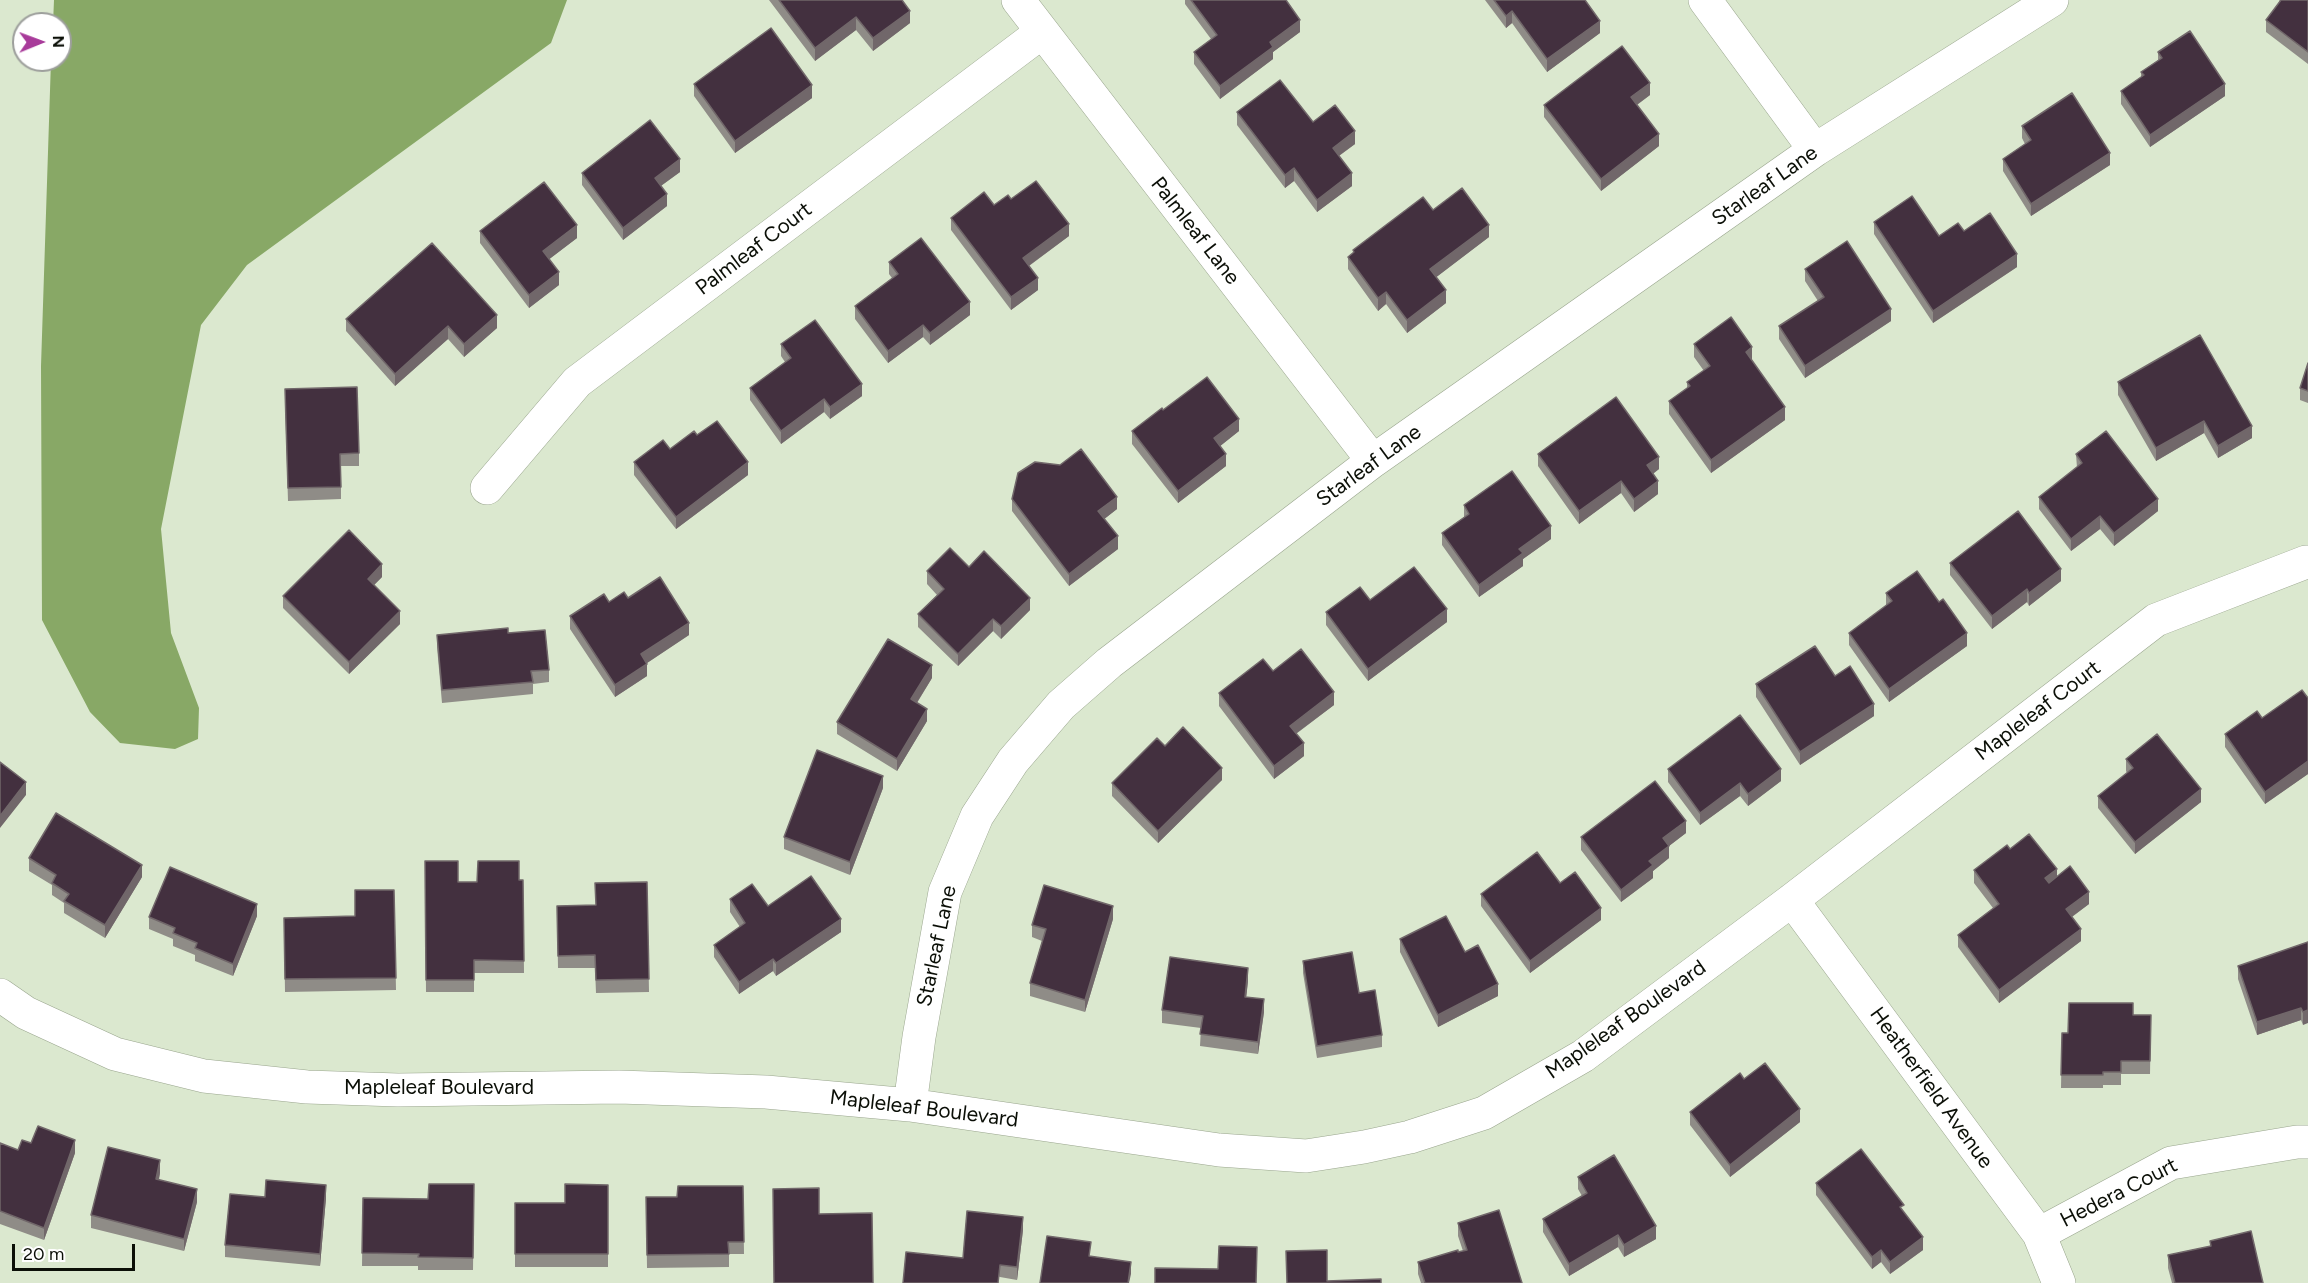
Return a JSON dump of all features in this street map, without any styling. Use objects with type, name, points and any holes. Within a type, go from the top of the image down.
[{"type":"street","name":"Palmleaf Lane","points":[[1018,0],[1373,461]]},
{"type":"street","points":[[1705,0],[1815,150]]},
{"type":"street","name":"Starleaf Lane","points":[[910,1105],[919,1037],[945,892],[977,816],[1013,761],[1061,705],[1109,663],[1373,461],[1815,150],[2052,0]]},
{"type":"street","name":"Palmleaf Court","points":[[487,488],[577,382],[1042,32]]},
{"type":"street","name":"Mapleleaf Court","points":[[1792,900],[2156,620],[2306,562]]},
{"type":"street","name":"Mapleleaf Boulevard","points":[[0,995],[26,1012],[115,1054],[204,1076],[307,1087],[398,1090],[619,1087],[766,1092],[910,1105],[1219,1150],[1306,1156],[1410,1137],[1484,1113],[1583,1056],[1792,900]]},
{"type":"street","name":"Heatherfield Avenue","points":[[1792,900],[2039,1234],[2060,1283]]},
{"type":"street","name":"Hedera Court","points":[[2039,1234],[2171,1163],[2296,1142],[2308,1142]]},
{"type":"shaded area","points":[[54,0],[567,0],[551,43],[247,265],[201,325],[161,529],[171,633],[199,708],[198,739],[175,749],[120,743],[90,712],[42,620],[41,366],[51,72],[72,72],[72,12],[54,12]]},
{"type":"building","points":[[779,0],[902,0],[910,11],[873,38],[856,17],[815,48]]},
{"type":"building","points":[[1191,0],[1286,0],[1300,20],[1270,42],[1273,47],[1220,86],[1194,52],[1217,35]]},
{"type":"building","points":[[1494,0],[1585,0],[1600,21],[1547,59],[1512,11],[1506,16]]},
{"type":"building","points":[[2281,0],[2308,0],[2308,52],[2266,20]]},
{"type":"building","points":[[771,28],[812,85],[735,141],[694,84]]},
{"type":"building","points":[[2190,31],[2225,84],[2150,135],[2121,91],[2144,75],[2141,72],[2162,58],[2158,52]]},
{"type":"building","points":[[1622,46],[1650,83],[1631,97],[1659,134],[1601,179],[1544,105]]},
{"type":"building","points":[[1280,80],[1313,122],[1335,105],[1355,131],[1333,148],[1352,173],[1317,200],[1294,168],[1285,175],[1237,112]]},
{"type":"building","points":[[2072,93],[2110,153],[2031,204],[2003,159],[2031,140],[2022,126]]},
{"type":"building","points":[[650,120],[680,159],[655,178],[667,194],[623,228],[582,173]]},
{"type":"building","points":[[1036,181],[1069,224],[1023,258],[1038,278],[1011,297],[951,218],[984,192],[994,205],[1008,195],[1011,199]]},
{"type":"building","points":[[544,182],[577,225],[543,251],[559,272],[529,295],[480,231]]},
{"type":"building","points":[[1462,188],[1489,225],[1430,269],[1446,290],[1407,320],[1386,292],[1378,298],[1348,257],[1354,252],[1353,250],[1423,197],[1433,210]]},
{"type":"building","points":[[1912,196],[1939,236],[1958,223],[1964,231],[1990,213],[2017,254],[1933,311],[1874,222]]},
{"type":"building","points":[[921,238],[970,302],[930,333],[923,325],[888,351],[855,306],[898,274],[889,262]]},
{"type":"building","points":[[1847,241],[1891,309],[1805,366],[1779,326],[1824,297],[1805,269]]},
{"type":"building","points":[[432,243],[497,315],[464,344],[448,326],[395,374],[346,319]]},
{"type":"building","points":[[1731,317],[1752,347],[1746,352],[1785,407],[1711,460],[1669,401],[1690,386],[1687,382],[1710,366],[1694,344]]},
{"type":"building","points":[[815,320],[862,384],[830,407],[824,399],[781,431],[750,388],[791,358],[781,344]]},
{"type":"building","points":[[2200,335],[2252,426],[2218,446],[2204,421],[2156,448],[2118,382]]},
{"type":"building","points":[[2308,363],[2308,391],[2300,388]]},
{"type":"building","points":[[1207,377],[1239,419],[1214,438],[1226,454],[1178,491],[1132,431]]},
{"type":"building","points":[[357,387],[359,453],[340,454],[341,487],[288,488],[285,389]]},
{"type":"building","points":[[1616,397],[1659,457],[1647,465],[1658,481],[1634,499],[1621,481],[1579,511],[1538,454]]},
{"type":"building","points":[[717,421],[748,462],[676,517],[634,462],[663,440],[670,449],[694,431],[697,435]]},
{"type":"building","points":[[2106,431],[2158,499],[2114,533],[2100,516],[2071,539],[2039,497],[2082,463],[2076,454]]},
{"type":"building","points":[[1081,449],[1117,497],[1098,511],[1118,536],[1069,574],[1012,499],[1018,473],[1035,462],[1060,465]]},
{"type":"building","points":[[1512,471],[1551,526],[1519,549],[1523,553],[1479,585],[1442,533],[1469,514],[1464,505]]},
{"type":"building","points":[[2018,511],[2061,569],[2029,593],[2027,589],[1992,616],[1950,563]]},
{"type":"building","points":[[349,530],[382,564],[368,579],[400,611],[349,662],[283,596]]},
{"type":"building","points":[[950,548],[969,567],[984,551],[1030,598],[1001,626],[993,619],[958,654],[918,614],[944,589],[927,571]]},
{"type":"building","points":[[1414,567],[1447,609],[1368,669],[1326,612],[1360,587],[1370,600]]},
{"type":"building","points":[[1917,571],[1939,602],[1943,599],[1967,633],[1889,689],[1849,633],[1892,601],[1886,593]]},
{"type":"building","points":[[660,577],[689,623],[641,654],[647,664],[615,685],[570,616],[604,594],[609,602],[624,592],[628,598]]},
{"type":"building","points":[[508,628],[508,633],[545,630],[549,670],[531,671],[533,682],[442,690],[437,635]]},
{"type":"building","points":[[888,639],[932,665],[911,699],[927,709],[897,759],[837,722]]},
{"type":"building","points":[[1815,646],[1835,676],[1850,666],[1874,704],[1800,752],[1756,684]]},
{"type":"building","points":[[1301,649],[1334,692],[1290,726],[1304,743],[1274,766],[1219,693],[1263,659],[1273,671]]},
{"type":"building","points":[[2302,690],[2308,698],[2308,761],[2265,792],[2225,734],[2257,711],[2262,718]]},
{"type":"building","points":[[1740,715],[1781,769],[1748,794],[1740,783],[1700,813],[1668,769]]},
{"type":"building","points":[[1183,727],[1222,768],[1158,831],[1112,783],[1157,738],[1165,746]]},
{"type":"building","points":[[2157,734],[2201,789],[2135,842],[2098,796],[2133,768],[2126,759]]},
{"type":"building","points":[[817,750],[883,776],[850,862],[784,837]]},
{"type":"building","points":[[0,762],[26,782],[0,816]]},
{"type":"building","points":[[1655,781],[1686,821],[1663,838],[1669,846],[1649,861],[1653,865],[1621,890],[1581,837]]},
{"type":"building","points":[[56,813],[142,865],[105,925],[64,901],[69,894],[52,883],[56,875],[29,858]]},
{"type":"building","points":[[2029,834],[2057,869],[2045,878],[2049,883],[2070,866],[2089,892],[2066,909],[2081,929],[1999,990],[1958,935],[1999,904],[1974,870],[2007,845],[2010,849]]},
{"type":"building","points":[[1537,852],[1560,883],[1575,872],[1601,908],[1530,961],[1481,894]]},
{"type":"building","points":[[425,861],[458,861],[458,882],[477,882],[478,861],[519,861],[519,880],[523,880],[524,961],[474,960],[474,980],[426,980]]},
{"type":"building","points":[[170,867],[257,904],[233,964],[195,948],[197,943],[173,933],[175,928],[149,917]]},
{"type":"building","points":[[811,876],[841,919],[776,963],[773,959],[739,982],[714,945],[745,923],[730,899],[752,884],[768,906]]},
{"type":"building","points":[[647,882],[649,979],[596,980],[595,955],[558,956],[557,906],[596,905],[595,883]]},
{"type":"building","points":[[1044,885],[1113,906],[1085,1000],[1030,983],[1046,929],[1032,925]]},
{"type":"building","points":[[355,890],[394,890],[396,978],[285,979],[284,918],[355,916]]},
{"type":"building","points":[[1446,916],[1465,952],[1478,945],[1498,984],[1438,1015],[1400,939]]},
{"type":"building","points":[[2308,942],[2308,1010],[2303,1012],[2301,1008],[2257,1022],[2238,966]]},
{"type":"building","points":[[1352,952],[1359,993],[1375,990],[1382,1035],[1317,1046],[1303,961]]},
{"type":"building","points":[[1170,957],[1248,968],[1245,997],[1264,999],[1258,1042],[1200,1034],[1203,1016],[1162,1010]]},
{"type":"building","points":[[2069,1003],[2133,1003],[2133,1015],[2151,1015],[2150,1061],[2121,1061],[2121,1072],[2103,1072],[2103,1075],[2061,1075],[2062,1033],[2068,1033]]},
{"type":"building","points":[[1765,1063],[1800,1109],[1730,1165],[1690,1112],[1740,1073],[1744,1079]]},
{"type":"building","points":[[38,1126],[75,1140],[44,1228],[0,1211],[0,1143],[18,1150],[22,1140],[31,1143]]},
{"type":"building","points":[[108,1147],[160,1160],[156,1179],[197,1189],[184,1239],[91,1215]]},
{"type":"building","points":[[1861,1149],[1904,1205],[1900,1207],[1923,1237],[1890,1262],[1881,1250],[1872,1257],[1816,1183]]},
{"type":"building","points":[[1614,1155],[1656,1226],[1624,1245],[1618,1235],[1569,1264],[1543,1219],[1587,1193],[1578,1177]]},
{"type":"building","points":[[266,1180],[326,1185],[320,1254],[225,1245],[230,1194],[265,1197]]},
{"type":"building","points":[[429,1184],[474,1184],[473,1258],[362,1253],[363,1198],[428,1199]]},
{"type":"building","points":[[565,1184],[608,1185],[608,1254],[515,1254],[515,1203],[565,1203]]},
{"type":"building","points":[[678,1186],[743,1186],[744,1242],[728,1242],[729,1254],[647,1255],[646,1197],[677,1197]]},
{"type":"building","points":[[819,1188],[819,1214],[872,1213],[873,1283],[774,1283],[773,1189]]},
{"type":"building","points":[[1499,1210],[1522,1283],[1425,1283],[1418,1262],[1458,1250],[1458,1252],[1467,1250],[1458,1223]]},
{"type":"building","points":[[967,1211],[1023,1217],[1017,1267],[1000,1265],[998,1283],[903,1283],[906,1252],[963,1258]]},
{"type":"building","points":[[2251,1231],[2263,1283],[2175,1283],[2168,1255],[2211,1246],[2210,1241]]},
{"type":"building","points":[[1047,1236],[1091,1242],[1089,1256],[1131,1262],[1128,1283],[1040,1283]]},
{"type":"building","points":[[1219,1246],[1257,1247],[1256,1283],[1155,1283],[1155,1268],[1218,1269]]},
{"type":"building","points":[[1327,1250],[1327,1281],[1381,1279],[1381,1283],[1287,1283],[1286,1251]]}]
